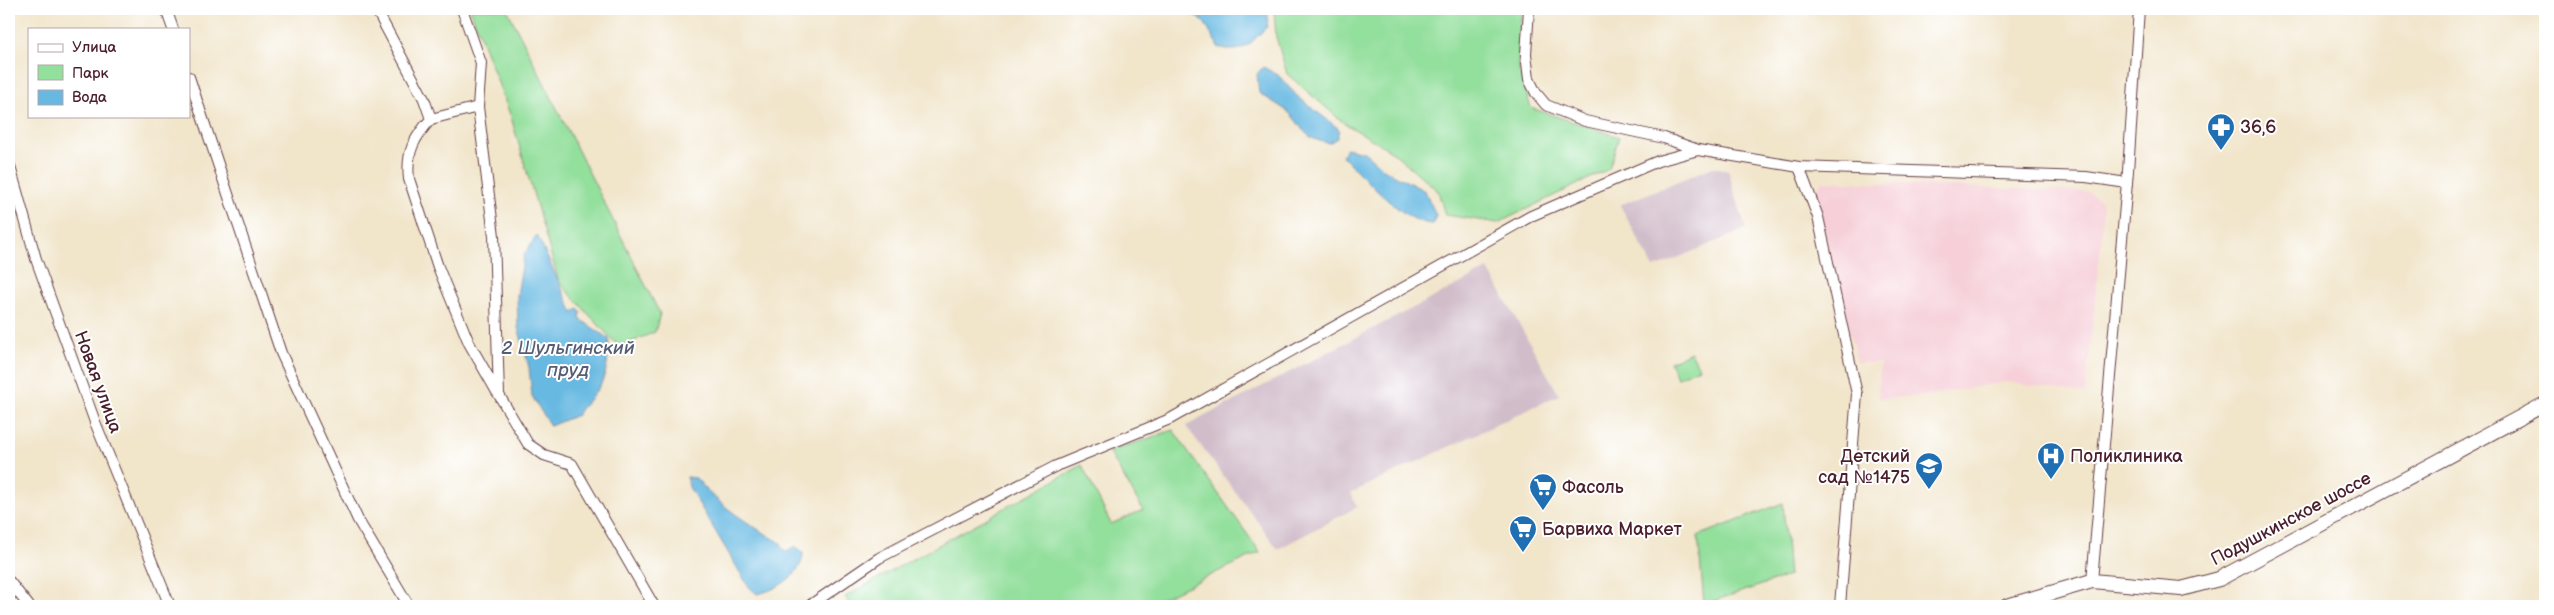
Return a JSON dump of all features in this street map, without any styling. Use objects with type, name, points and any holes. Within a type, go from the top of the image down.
[{"type":"main road","name":"Подушкинское шоссе","points":[[2007,606],[2092,581],[2181,589],[2220,579],[2545,404]]},
{"type":"street","points":[[166,9],[172,28]]},
{"type":"street","points":[[376,9],[424,99],[431,119]]},
{"type":"street","points":[[462,9],[481,63],[478,107],[494,236],[499,395]]},
{"type":"street","points":[[1528,9],[1526,54],[1529,79],[1536,93],[1546,105],[1585,121],[1664,138],[1698,150],[1799,167],[2086,177],[2127,183]]},
{"type":"street","points":[[2092,581],[2127,183],[2139,9]]},
{"type":"street","points":[[190,80],[281,353],[358,520],[409,606]]},
{"type":"street","points":[[478,107],[431,119],[417,135],[410,148],[409,179],[438,267],[469,343],[528,444],[544,455],[572,464],[654,606]]},
{"type":"street","points":[[809,606],[879,558],[1056,466],[1170,419],[1531,216],[1658,161],[1698,150]]},
{"type":"street","name":"Новая улица","points":[[9,163],[36,259],[94,422],[170,606]]},
{"type":"street","points":[[1799,167],[1818,217],[1857,394],[1840,606]]},
{"type":"street","points":[[9,581],[29,606]]},
{"type":"shaded area","points":[[1713,167],[1728,170],[1746,229],[1654,268],[1620,205]]},
{"type":"shaded area","points":[[1822,181],[2089,192],[2103,203],[2102,235],[2085,394],[2005,382],[1924,396],[1878,399],[1880,363],[1857,362],[1814,193]]},
{"type":"shaded area","points":[[1488,269],[1559,395],[1351,493],[1357,507],[1278,549],[1186,426]]},
{"type":"green space","points":[[470,9],[507,9],[660,314],[655,332],[619,347],[559,282],[511,117]]},
{"type":"green space","points":[[1274,9],[1521,9],[1518,66],[1531,108],[1619,137],[1609,169],[1498,223],[1445,215],[1438,191],[1393,152],[1344,123],[1287,74],[1276,37]]},
{"type":"green space","points":[[1691,352],[1699,368],[1677,378],[1670,362]]},
{"type":"green space","points":[[1173,430],[1260,552],[1145,606],[851,606],[845,597],[1082,465],[1111,524],[1143,510],[1109,452]]},
{"type":"green space","points":[[1783,503],[1789,576],[1704,604],[1698,536]]},
{"type":"water","points":[[1185,9],[1264,9],[1268,14],[1267,27],[1251,43],[1241,49],[1228,50],[1219,48],[1204,22]]},
{"type":"water","points":[[1263,67],[1278,75],[1297,96],[1339,129],[1337,138],[1329,143],[1310,137],[1289,113],[1259,93],[1257,74]]},
{"type":"water","points":[[1346,148],[1364,152],[1385,170],[1425,191],[1436,215],[1433,224],[1422,222],[1410,216],[1384,198],[1342,156]]},
{"type":"water","name":"2 Шульгинский пруд","points":[[537,235],[573,313],[578,309],[581,312],[580,319],[609,339],[605,372],[595,394],[581,408],[577,415],[550,426],[532,396],[529,367],[518,327],[517,295],[524,255]]},
{"type":"water","points":[[687,477],[696,478],[715,498],[746,522],[781,543],[782,548],[787,552],[795,546],[803,552],[802,560],[794,574],[781,585],[765,592],[757,594],[748,586],[689,487]]},
{"type":"place","name":"36,6","points":[[2221,151]]},
{"type":"place","name":"Поликлиника","points":[[2051,480]]},
{"type":"place","name":"Детский сад №1475","points":[[1929,490]]},
{"type":"place","name":"Фасоль","points":[[1543,511]]},
{"type":"place","name":"Барвиха Маркет","points":[[1523,553]]}]
